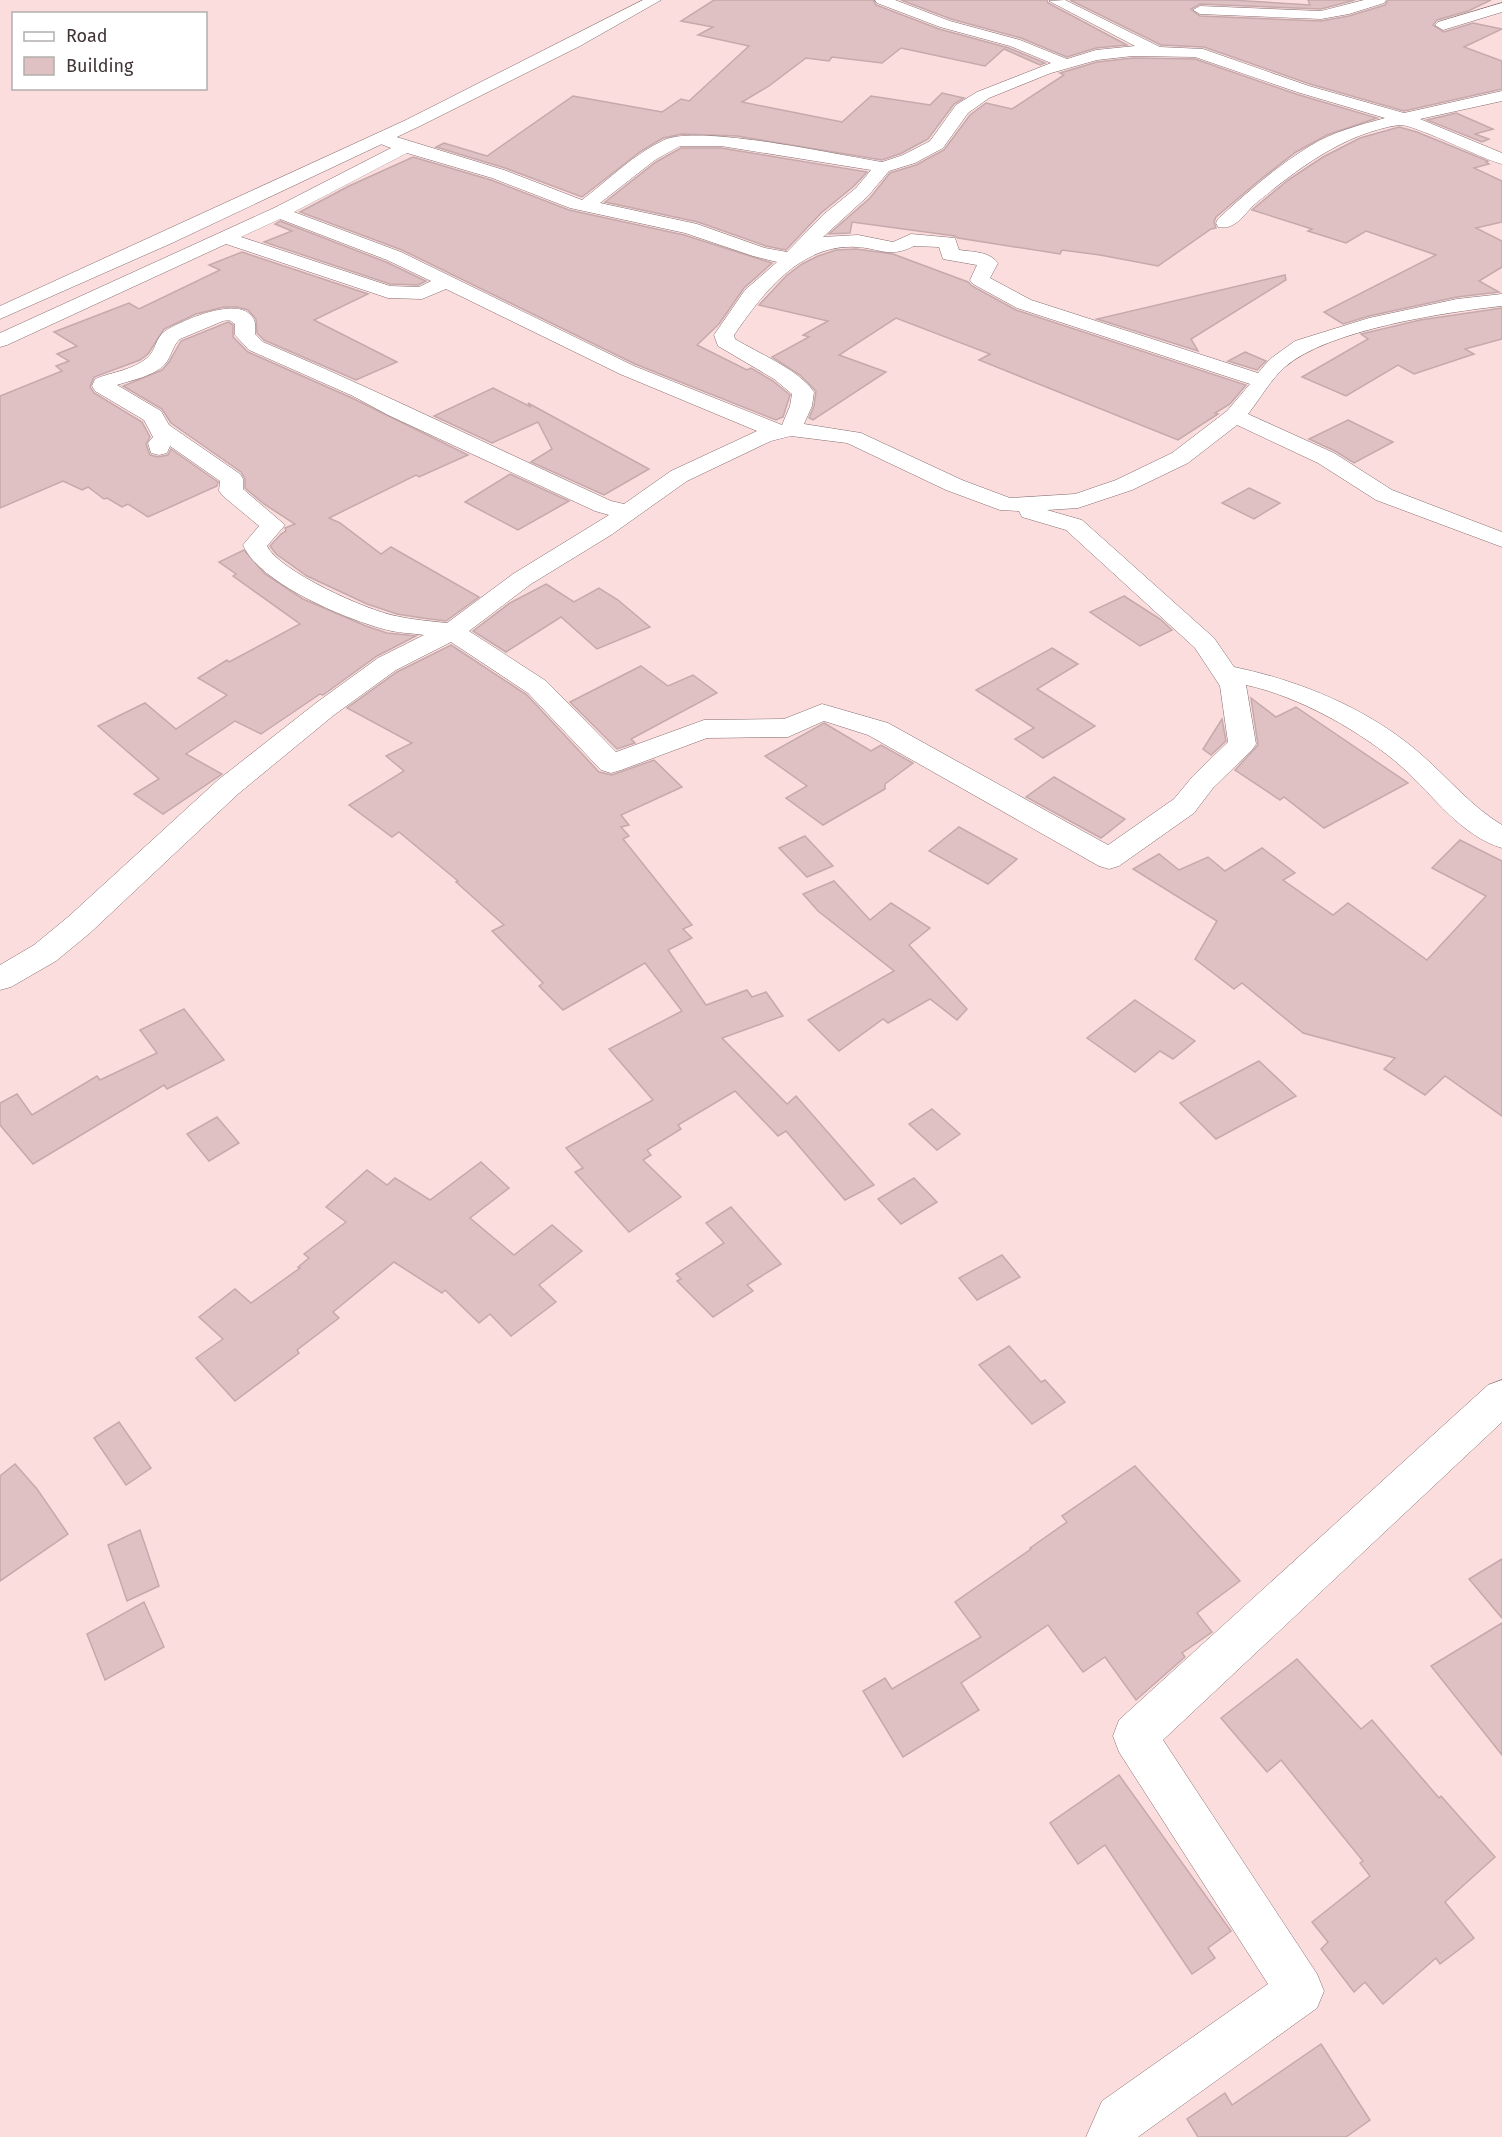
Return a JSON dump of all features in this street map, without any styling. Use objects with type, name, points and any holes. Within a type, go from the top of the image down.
[{"type":"main road","points":[[340,139],[470,78],[624,0]]},
{"type":"main road","points":[[2,306],[384,139],[593,34],[654,0]]},
{"type":"main road","points":[[882,0],[945,24],[1015,43],[1064,63]]},
{"type":"main road","points":[[1184,0],[1200,10],[1216,25]]},
{"type":"main road","points":[[1200,10],[1321,15],[1344,11],[1379,0]]},
{"type":"main road","points":[[1056,1],[1156,51]]},
{"type":"main road","points":[[1443,25],[1501,8]]},
{"type":"main road","points":[[585,206],[649,156],[671,143],[721,141],[883,167],[909,159],[937,144],[962,109],[983,95],[1064,63],[1105,54],[1203,48],[1303,89],[1402,118],[1502,159]]},
{"type":"main road","points":[[1225,223],[1248,201],[1317,149],[1347,135],[1402,118],[1502,96]]},
{"type":"main road","points":[[384,139],[498,174],[585,206],[683,226],[791,260]]},
{"type":"main road","points":[[0,341],[280,212],[405,147]]},
{"type":"main road","points":[[791,260],[830,219],[862,192],[883,167]]},
{"type":"main road","points":[[280,212],[308,225],[394,256],[627,370],[785,431],[853,438],[954,485],[1008,505],[1076,513],[1124,485],[1180,458],[1235,416],[1287,354],[1302,345],[1331,334],[1457,304],[1502,300]]},
{"type":"main road","points":[[223,237],[388,292],[422,293],[445,282]]},
{"type":"main road","points":[[0,979],[45,952],[79,925],[228,787],[325,709],[387,664],[452,631],[522,579],[603,530],[679,476],[763,436],[785,431],[801,406],[803,392],[781,375],[733,348],[725,342],[724,334],[752,294],[803,251],[820,249],[828,241],[858,241],[895,248],[911,240],[948,242],[950,255],[979,258],[988,263],[980,280],[1013,300],[1096,329],[1263,381]]},
{"type":"main road","points":[[2,306],[73,261]]},
{"type":"main road","points":[[2,306],[38,323]]},
{"type":"main road","points":[[626,512],[603,506],[406,415],[361,391],[256,346],[245,335],[245,321],[233,314],[219,315],[173,335],[166,340],[159,358],[145,367],[103,384],[153,416],[163,441],[232,479],[231,490],[273,525],[255,545],[267,562],[311,592],[388,623],[452,631],[537,687],[611,764],[704,729],[788,728],[822,712],[878,729],[1109,859],[1184,806],[1203,782],[1242,744],[1233,686],[1205,643],[1076,513]]},
{"type":"main road","points":[[1235,416],[1326,458],[1384,495],[1502,540]]},
{"type":"main road","points":[[1226,673],[1272,684],[1306,696],[1386,742],[1410,759],[1468,818],[1502,838]]},
{"type":"main road","points":[[1112,2137],[1120,2119],[1300,1991],[1135,1736],[1502,1397]]},
{"type":"building","points":[[714,0],[873,0],[876,5],[939,29],[1009,48],[1045,63],[1040,65],[1004,49],[985,66],[901,48],[882,63],[832,57],[829,61],[806,58],[769,86],[742,102],[842,122],[871,96],[930,105],[942,93],[964,98],[954,104],[928,139],[902,153],[882,160],[737,136],[682,134],[663,138],[641,151],[582,197],[505,168],[436,147],[444,143],[487,156],[573,96],[662,112],[681,99],[689,101],[749,46],[698,35],[713,27],[681,21]]},
{"type":"building","points":[[901,0],[1047,0],[1048,3],[1127,45],[1096,48],[1067,57],[1021,38],[951,19]]},
{"type":"building","points":[[1070,0],[1231,0],[1310,5],[1308,0],[1355,0],[1321,9],[1200,4],[1191,9],[1200,16],[1321,21],[1349,16],[1385,5],[1388,0],[1491,0],[1468,11],[1437,20],[1433,25],[1444,32],[1473,23],[1502,29],[1464,47],[1502,61],[1502,89],[1404,111],[1310,84],[1204,47],[1161,45]]},
{"type":"building","points":[[1133,58],[1195,59],[1296,94],[1377,118],[1327,135],[1296,152],[1216,217],[1214,222],[1216,228],[1211,229],[1158,266],[1100,255],[1062,250],[1060,254],[955,236],[852,222],[850,233],[829,234],[870,198],[890,173],[916,165],[944,150],[970,115],[986,103],[1012,109],[1064,75],[1060,73],[1097,62]]},
{"type":"building","points":[[1456,113],[1493,129],[1475,134],[1489,139],[1482,142],[1427,120]]},
{"type":"building","points":[[1399,127],[1488,161],[1486,162],[1489,164],[1474,168],[1502,181],[1502,222],[1476,228],[1502,241],[1502,267],[1479,281],[1499,292],[1457,297],[1343,324],[1324,312],[1436,255],[1366,231],[1346,243],[1308,231],[1312,229],[1252,210],[1288,180],[1323,157],[1360,138]]},
{"type":"building","points":[[681,148],[721,148],[867,172],[854,186],[821,213],[786,250],[766,246],[698,222],[605,202],[656,162]]},
{"type":"building","points":[[413,157],[491,180],[569,210],[684,235],[772,263],[744,288],[719,324],[697,345],[747,370],[751,368],[773,381],[790,395],[783,417],[776,420],[635,364],[402,250],[300,212],[349,186]]},
{"type":"building","points":[[280,221],[386,262],[426,281],[418,285],[390,284],[264,242],[292,231],[275,224]]},
{"type":"building","points":[[856,249],[893,254],[968,282],[1016,310],[1246,385],[1230,404],[1215,413],[1218,414],[1178,440],[979,360],[990,354],[896,318],[839,355],[886,372],[813,420],[809,418],[814,406],[816,391],[800,375],[772,357],[809,337],[803,335],[828,321],[759,305],[786,276],[802,264],[836,250]]},
{"type":"building","points":[[242,252],[368,294],[314,320],[397,362],[356,380],[264,340],[257,333],[256,319],[248,310],[224,307],[196,314],[164,329],[148,354],[140,360],[94,377],[90,387],[94,393],[142,422],[150,437],[146,444],[150,455],[158,457],[168,455],[171,449],[218,482],[217,486],[148,517],[128,504],[122,507],[107,498],[104,499],[88,487],[82,490],[63,481],[0,508],[0,396],[62,371],[56,366],[69,361],[57,354],[77,346],[54,332],[129,303],[139,309],[220,270],[209,265]]},
{"type":"building","points":[[1285,275],[1286,280],[1191,339],[1198,351],[1097,319]]},
{"type":"building","points":[[1502,308],[1502,339],[1465,349],[1474,354],[1414,374],[1398,365],[1346,396],[1302,377],[1368,339],[1361,334],[1420,320]]},
{"type":"building","points":[[228,322],[233,325],[233,337],[248,352],[352,398],[468,455],[419,477],[416,475],[329,518],[340,523],[381,554],[391,547],[479,597],[446,621],[397,614],[367,604],[307,576],[276,554],[270,546],[286,531],[285,528],[295,524],[264,504],[245,488],[245,479],[241,472],[171,423],[162,409],[123,386],[162,370],[181,341]]},
{"type":"building","points":[[1245,352],[1266,361],[1257,370],[1228,361]]},
{"type":"building","points":[[493,388],[531,407],[528,403],[649,469],[604,495],[531,462],[552,449],[538,422],[492,443],[434,416]]},
{"type":"building","points":[[1348,420],[1393,442],[1354,463],[1309,439]]},
{"type":"building","points":[[510,474],[569,501],[518,530],[465,502]]},
{"type":"building","points":[[1249,488],[1280,503],[1254,519],[1222,503]]},
{"type":"building","points":[[244,550],[265,574],[303,599],[387,633],[416,636],[377,656],[323,695],[320,694],[261,734],[235,721],[186,754],[222,774],[163,814],[134,794],[159,779],[98,726],[145,703],[176,729],[227,695],[198,678],[227,660],[229,662],[300,624],[233,576],[236,574],[219,562]]},
{"type":"building","points":[[546,584],[574,602],[599,588],[618,600],[650,627],[597,649],[561,617],[506,652],[473,631],[510,603]]},
{"type":"building","points":[[1124,596],[1160,619],[1172,630],[1140,646],[1090,612]]},
{"type":"building","points":[[451,645],[527,695],[599,772],[612,775],[654,760],[682,787],[621,815],[629,825],[621,827],[629,836],[623,839],[692,925],[683,929],[692,938],[668,950],[706,1005],[747,990],[752,997],[766,992],[783,1016],[722,1038],[787,1104],[796,1096],[874,1185],[845,1200],[786,1131],[778,1136],[735,1091],[678,1125],[681,1129],[647,1150],[651,1155],[643,1160],[681,1197],[629,1232],[575,1172],[583,1168],[566,1148],[653,1100],[609,1049],[682,1011],[645,963],[563,1010],[539,986],[543,983],[492,931],[504,925],[456,882],[458,881],[399,832],[392,837],[349,805],[404,771],[386,756],[412,743],[347,708],[397,672]]},
{"type":"building","points":[[1052,648],[1078,664],[1037,689],[1095,726],[1043,758],[1015,739],[1034,728],[976,690]]},
{"type":"building","points":[[641,666],[668,686],[693,675],[717,693],[631,739],[635,743],[617,749],[570,702]]},
{"type":"building","points":[[1251,698],[1276,717],[1296,707],[1408,783],[1324,828],[1284,797],[1280,800],[1235,770],[1258,745]]},
{"type":"building","points":[[1222,719],[1226,741],[1211,755],[1203,749]]},
{"type":"building","points":[[824,723],[871,751],[881,745],[913,763],[885,784],[885,789],[823,825],[786,798],[807,786],[765,756]]},
{"type":"building","points":[[1054,777],[1125,819],[1101,838],[1026,797]]},
{"type":"building","points":[[959,827],[1017,859],[988,884],[929,851]]},
{"type":"building","points":[[805,836],[833,866],[807,877],[779,848]]},
{"type":"building","points":[[1460,840],[1502,861],[1502,1116],[1445,1076],[1425,1095],[1384,1069],[1395,1058],[1303,1033],[1242,983],[1234,989],[1195,959],[1217,921],[1133,869],[1159,854],[1179,870],[1208,857],[1225,871],[1262,848],[1295,873],[1283,880],[1333,915],[1348,903],[1427,960],[1486,896],[1432,868]]},
{"type":"building","points":[[834,881],[870,920],[891,903],[930,928],[909,945],[967,1009],[957,1020],[930,999],[888,1023],[883,1019],[839,1051],[808,1020],[894,971],[818,911],[803,894]]},
{"type":"building","points":[[1135,1000],[1195,1041],[1173,1059],[1160,1051],[1135,1072],[1087,1038]]},
{"type":"building","points":[[184,1009],[224,1060],[167,1089],[164,1085],[33,1164],[0,1125],[0,1103],[17,1094],[32,1115],[97,1076],[100,1080],[157,1053],[140,1030]]},
{"type":"building","points":[[1259,1061],[1296,1096],[1216,1139],[1180,1103]]},
{"type":"building","points":[[932,1109],[960,1134],[937,1150],[909,1124]]},
{"type":"building","points":[[217,1117],[239,1143],[209,1161],[187,1134]]},
{"type":"building","points":[[481,1162],[509,1188],[470,1218],[514,1255],[552,1225],[582,1251],[539,1285],[556,1302],[511,1336],[490,1314],[479,1323],[445,1290],[442,1293],[394,1262],[333,1312],[339,1318],[297,1350],[299,1353],[235,1401],[196,1358],[223,1339],[199,1317],[235,1289],[251,1303],[300,1268],[298,1267],[309,1258],[304,1254],[346,1222],[326,1207],[367,1170],[387,1185],[395,1178],[430,1200]]},
{"type":"building","points":[[914,1178],[937,1202],[901,1224],[878,1199]]},
{"type":"building","points":[[731,1207],[781,1264],[747,1285],[753,1291],[713,1317],[677,1281],[681,1279],[676,1274],[724,1243],[706,1223]]},
{"type":"building","points":[[1002,1255],[1020,1277],[977,1300],[959,1278]]},
{"type":"building","points":[[1009,1346],[1041,1382],[1045,1380],[1065,1402],[1032,1424],[979,1365]]},
{"type":"building","points":[[119,1422],[151,1468],[126,1485],[94,1438]]},
{"type":"building","points":[[15,1464],[37,1489],[68,1534],[0,1581],[0,1476]]},
{"type":"building","points":[[1135,1466],[1240,1581],[1197,1613],[1212,1632],[1182,1653],[1185,1657],[1136,1700],[1105,1657],[1083,1672],[1048,1625],[961,1683],[979,1710],[903,1757],[863,1691],[885,1678],[892,1689],[981,1637],[955,1602],[1067,1522],[1062,1516]]},
{"type":"building","points":[[140,1530],[159,1586],[127,1601],[108,1545]]},
{"type":"building","points":[[1502,1559],[1502,1618],[1469,1579]]},
{"type":"building","points":[[144,1602],[164,1647],[105,1680],[87,1634]]},
{"type":"building","points":[[1502,1623],[1502,1755],[1431,1666]]},
{"type":"building","points":[[1297,1659],[1361,1729],[1372,1720],[1439,1798],[1441,1796],[1495,1857],[1445,1902],[1474,1938],[1440,1964],[1436,1958],[1383,2004],[1365,1982],[1354,1992],[1321,1949],[1328,1942],[1312,1922],[1370,1876],[1360,1863],[1363,1861],[1281,1760],[1267,1772],[1221,1718]]},
{"type":"building","points":[[1119,1775],[1231,1931],[1208,1948],[1215,1958],[1192,1974],[1105,1845],[1078,1864],[1050,1823]]},
{"type":"building","points":[[1321,2044],[1370,2120],[1346,2137],[1198,2137],[1187,2119],[1225,2093],[1232,2105]]}]
